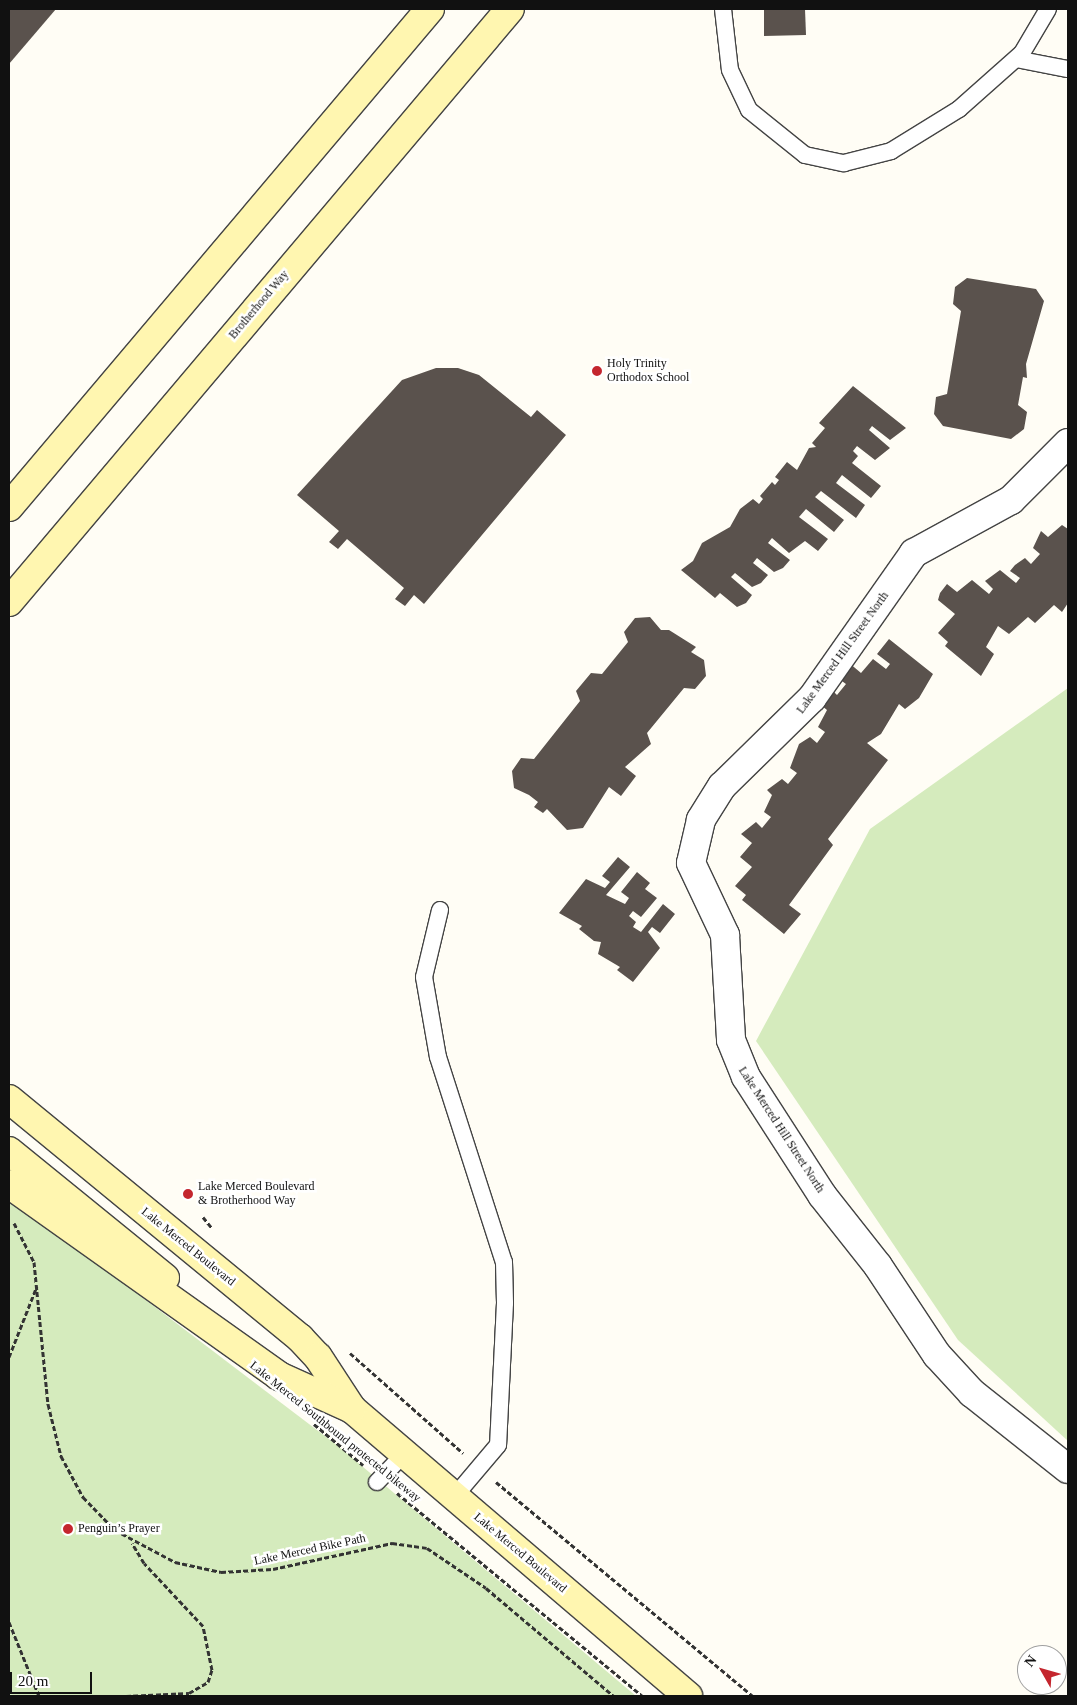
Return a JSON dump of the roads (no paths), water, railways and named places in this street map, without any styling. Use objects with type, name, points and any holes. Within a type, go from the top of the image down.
[{"type":"main road","points":[[9,507],[430,9]]},
{"type":"main road","name":"Brotherhood Way","points":[[9,602],[510,9]]},
{"type":"main road","name":"Lake Merced Boulevard","points":[[9,1099],[300,1338],[352,1409],[688,1696]]},
{"type":"main road","points":[[9,1151],[279,1376]]},
{"type":"main road","name":"Lake Merced Boulevard","points":[[9,1184],[279,1376],[352,1409]]},
{"type":"street","name":"Lake Merced Hill Street North","points":[[1068,443],[1010,500],[914,553],[807,704],[722,786],[701,820],[691,863],[726,935],[730,1040],[746,1077],[822,1195],[878,1266],[937,1354],[972,1394],[1068,1469]]},
{"type":"lane","points":[[722,9],[728,63],[750,110],[789,145],[824,160],[868,160],[898,147],[959,109],[1016,59],[1048,9]]},
{"type":"lane","points":[[1016,59],[1068,69]]},
{"type":"lane","points":[[440,910],[424,977],[438,1056],[504,1262],[506,1304],[498,1445],[454,1497]]},
{"type":"lane","points":[[379,1480],[404,1454]]},
{"type":"place","name":"Holy Trinity Orthodox School","points":[[597,371]]},
{"type":"place","name":"Lake Merced Boulevard & Brotherhood Way","points":[[188,1194]]},
{"type":"place","name":"Penguin’s Prayer","points":[[68,1529]]}]
